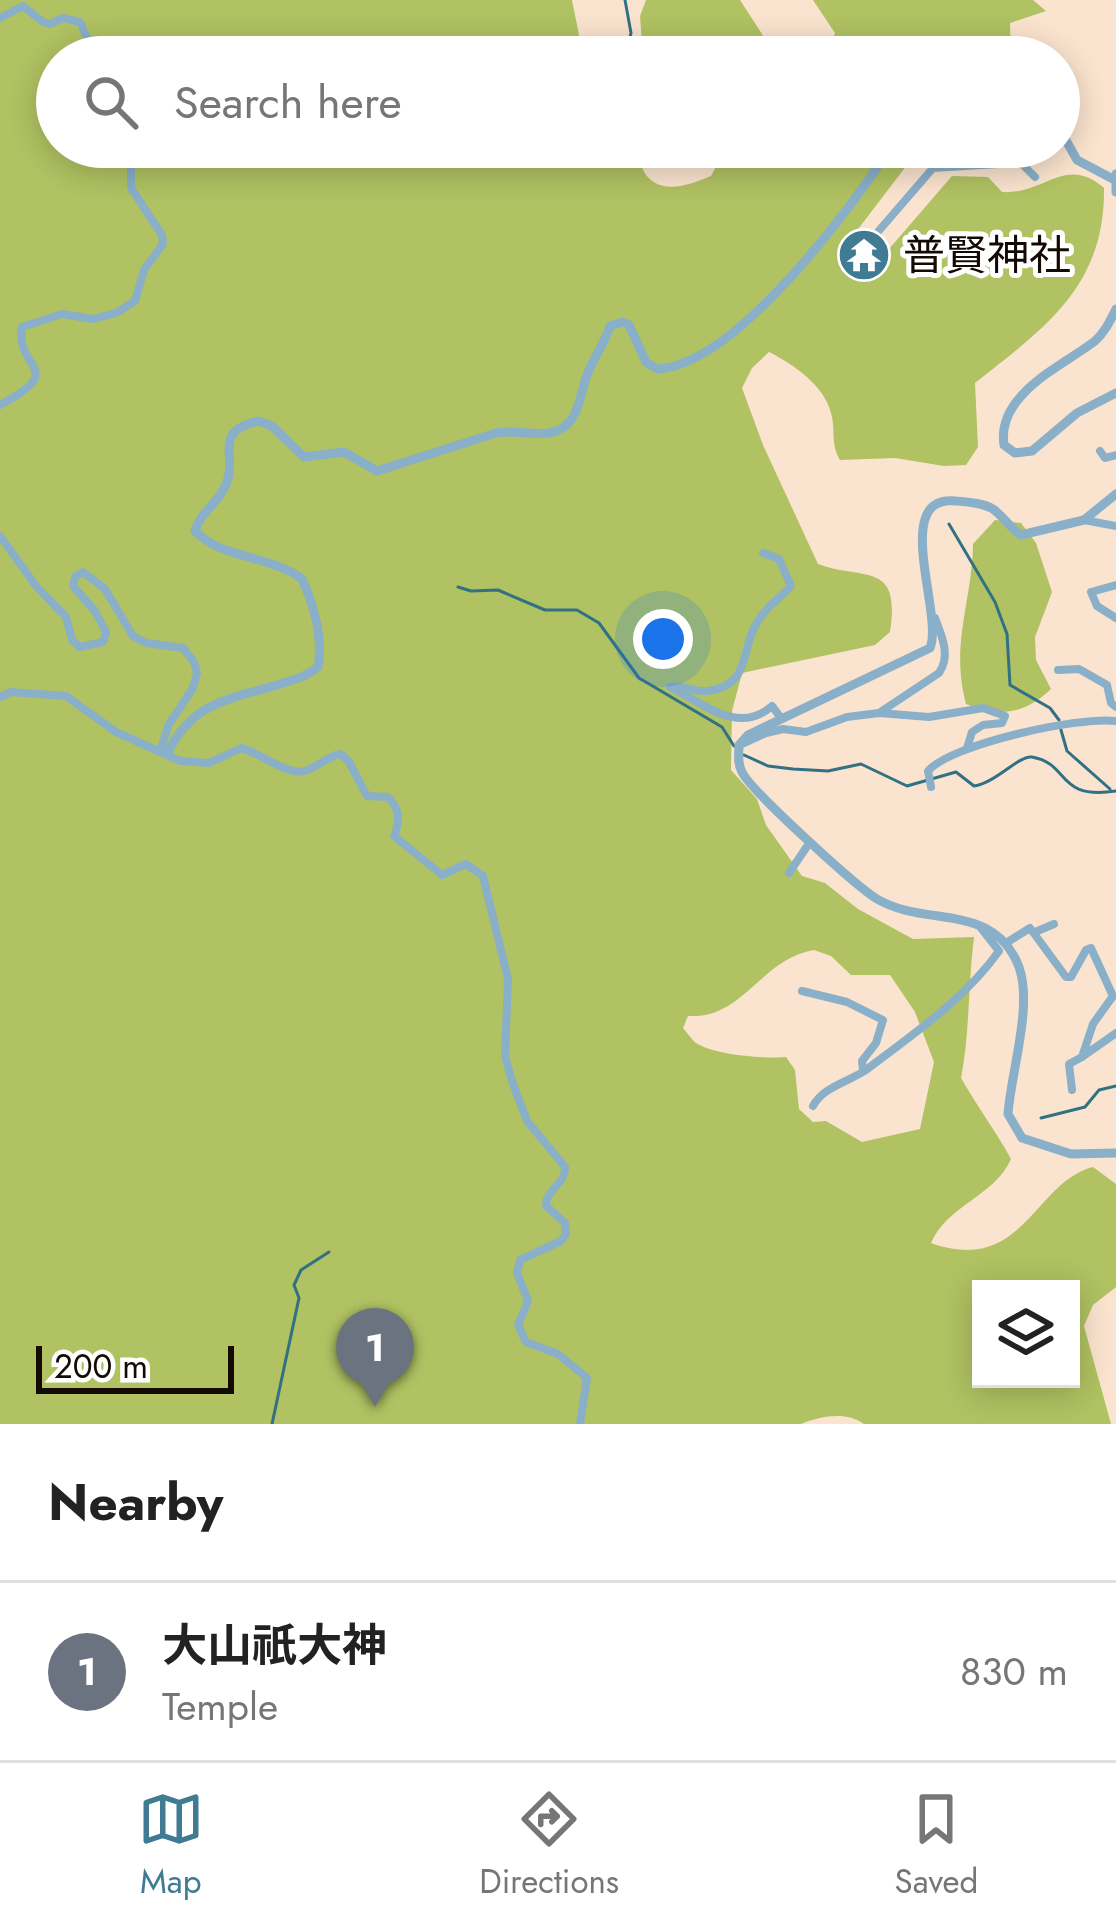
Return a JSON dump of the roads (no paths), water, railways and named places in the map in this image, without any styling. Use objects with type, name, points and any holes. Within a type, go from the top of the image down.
[{"type":"street","points":[[0,18],[22,6],[43,22],[71,18],[80,22],[86,36]]},
{"type":"street","points":[[1080,161],[1115,176],[1116,192]]},
{"type":"street","points":[[0,406],[28,388],[37,375],[24,350],[22,328],[62,314],[93,320],[128,307],[138,292],[143,270],[161,250],[161,235],[130,188],[130,168]]},
{"type":"street","points":[[163,753],[201,710],[301,678],[318,667],[317,625],[302,579],[278,565],[207,542],[195,531],[228,482],[228,443],[237,431],[260,422],[272,426],[304,457],[344,452],[372,470],[383,471],[425,453],[496,433],[550,434],[562,429],[579,406],[586,376],[610,326],[617,322],[629,325],[646,362],[657,369],[702,357],[794,272],[877,168]]},
{"type":"street","points":[[857,256],[933,168]]},
{"type":"street","points":[[1026,168],[1035,177]]},
{"type":"street","points":[[1116,309],[1100,337],[1041,375],[1024,395],[1004,428],[1004,445],[1015,453],[1032,451],[1077,413],[1116,392]]},
{"type":"street","points":[[1100,451],[1105,458],[1116,455]]},
{"type":"street","points":[[1084,520],[1116,494]]},
{"type":"street","points":[[879,713],[939,673],[945,664],[945,645],[920,542],[923,522],[934,506],[948,500],[991,508],[1021,535],[1084,520],[1116,526]]},
{"type":"street","points":[[0,526],[4,540],[36,586],[66,616],[72,640],[80,647],[103,642],[106,632],[73,586],[75,577],[83,572],[104,589],[133,636],[146,643],[171,643],[189,654],[197,673],[170,724],[163,753]]},
{"type":"street","points":[[763,553],[779,559],[791,586],[769,604],[752,631],[748,660],[737,676],[708,691],[677,684],[670,687],[740,721],[760,716],[772,706],[781,718]]},
{"type":"street","points":[[1116,585],[1091,592],[1097,606],[1116,618]]},
{"type":"street","points":[[935,617],[930,648],[748,735],[739,745],[739,761],[746,778],[876,899],[908,911],[978,923],[1006,943],[1017,963],[1024,996],[1009,1094],[1011,1123],[1022,1138],[1072,1154],[1116,1153]]},
{"type":"street","points":[[930,783],[934,763],[967,748],[1060,724],[1115,716],[1107,685],[1085,671],[1058,670]]},
{"type":"street","points":[[0,697],[10,692],[66,696],[116,732],[197,765],[241,748],[292,771],[304,771],[340,754],[367,796],[388,797],[396,804],[394,836],[416,856],[442,875],[466,864],[483,876],[508,979],[505,1055],[513,1084],[527,1120],[565,1167],[546,1206],[565,1223],[566,1234],[520,1260],[517,1273],[528,1301],[518,1325],[526,1342],[558,1354],[587,1378],[580,1424]]},
{"type":"street","points":[[739,745],[783,729],[806,733],[848,716],[929,717],[983,708],[1005,716],[1001,723],[983,725],[972,733],[967,748]]},
{"type":"street","points":[[789,873],[810,842]]},
{"type":"street","points":[[813,1106],[819,1094],[863,1071],[973,984],[998,948],[978,923]]},
{"type":"street","points":[[1035,932],[1054,924]]},
{"type":"street","points":[[1006,943],[1030,928],[1066,977],[1091,949],[1113,992],[1093,1024],[1082,1057]]},
{"type":"street","points":[[802,991],[847,1002],[883,1020],[876,1043],[862,1061],[863,1071]]},
{"type":"street","points":[[1072,1090],[1069,1064],[1116,1033]]},
{"type":"waterway","points":[[625,0],[630,36]]},
{"type":"waterway","points":[[949,524],[995,602],[1007,634],[1010,685],[1050,708],[1059,720]]},
{"type":"waterway","points":[[458,587],[498,590],[545,610],[577,610],[599,623],[639,678],[722,727],[734,746]]},
{"type":"waterway","points":[[1061,730],[1067,751],[1110,789]]},
{"type":"waterway","points":[[744,755],[768,766],[793,769],[828,771],[861,764],[907,786],[956,772],[974,786],[1032,757],[1053,767],[1073,786],[1116,791]]},
{"type":"waterway","points":[[1041,1118],[1085,1107],[1099,1090],[1116,1086]]},
{"type":"waterway","points":[[272,1424],[299,1298],[294,1285],[301,1270],[329,1252]]},
{"type":"place","name":"普賢神社","points":[[864,255]]},
{"type":"place","name":"大山祇大神","points":[[375,1407]]}]
